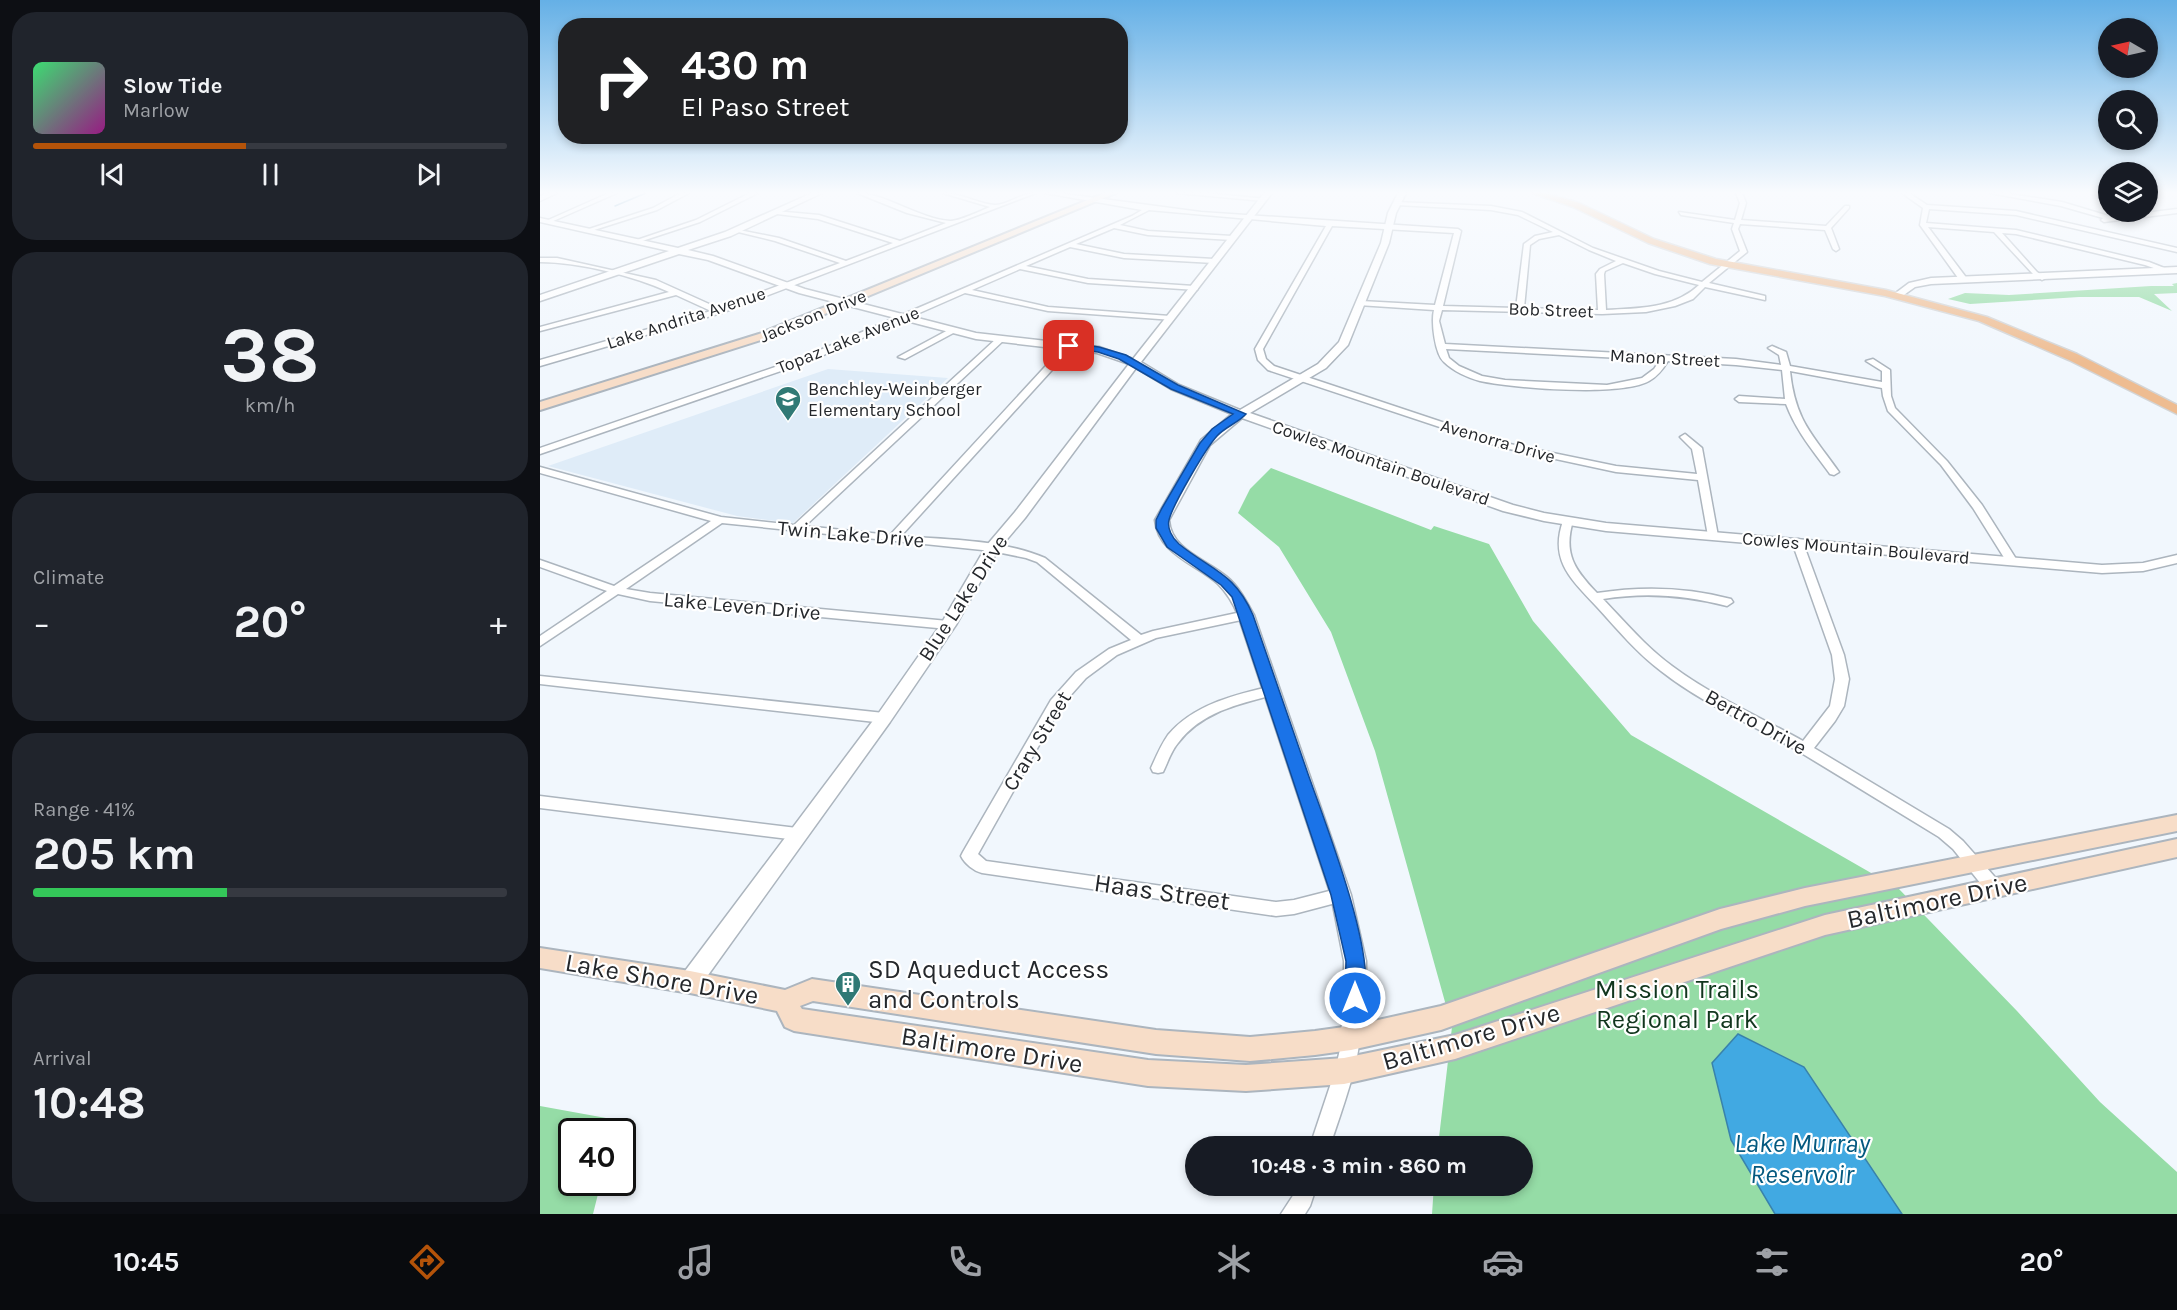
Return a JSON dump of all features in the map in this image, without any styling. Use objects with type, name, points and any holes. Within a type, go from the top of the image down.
[{"type":"main road","name":"Jackson Drive","points":[[540,406],[752,340],[971,250]]},
{"type":"main road","points":[[1674,250],[1730,264],[1901,294],[1973,313],[2085,355],[2177,401]]},
{"type":"main road","name":"Jackson Drive","points":[[540,401],[744,337],[842,302]]},
{"type":"main road","points":[[1973,313],[2071,356],[2177,410]]},
{"type":"main road","name":"Baltimore Drive","points":[[2177,823],[1815,895],[1720,919],[1441,1018],[1351,1038],[1250,1049],[1156,1042],[812,990],[784,1001],[794,1019],[1148,1073],[1246,1078],[1344,1071],[1455,1047],[1825,925],[2177,848]]},
{"type":"main road","name":"Lake Shore Drive","points":[[540,958],[690,982],[784,1001]]},
{"type":"street","points":[[540,298],[681,250]]},
{"type":"street","name":"Cowles Mountain Boulevard","points":[[681,250],[842,302],[953,331],[999,340],[1099,350],[1135,363],[1174,387],[1241,414],[1508,508],[1568,521],[1606,527],[2102,569],[2143,567],[2177,559]]},
{"type":"street","points":[[810,250],[847,263]]},
{"type":"street","name":"Lake Andrita Avenue","points":[[540,363],[718,311],[882,250]]},
{"type":"street","name":"Topaz Lake Avenue","points":[[540,451],[796,363],[1058,250]]},
{"type":"street","points":[[1092,250],[1124,256],[1214,261]]},
{"type":"street","name":"Blue Lake Drive","points":[[690,982],[884,718],[948,625],[992,548],[1020,515],[1223,250]]},
{"type":"street","name":"Avenorra Drive","points":[[1315,250],[1259,349],[1262,360],[1271,368],[1519,449],[1616,469],[1701,477]]},
{"type":"street","points":[[1323,1136],[1344,1071],[1355,1016],[1355,961],[1341,895],[1238,595],[1226,582],[1171,544],[1165,537],[1162,524],[1168,508],[1205,443],[1216,431],[1322,366],[1341,348],[1382,250]]},
{"type":"street","points":[[1453,250],[1435,321],[1445,359],[1452,365],[1480,378],[1505,383],[1598,388],[1624,386],[1645,380],[1657,371],[1665,359]]},
{"type":"street","points":[[1520,309],[1526,250]]},
{"type":"street","points":[[1593,250],[1657,273],[1762,298]]},
{"type":"street","points":[[1730,264],[1744,252],[1743,250]]},
{"type":"street","points":[[1941,250],[1964,280]]},
{"type":"street","points":[[2014,250],[2042,278]]},
{"type":"street","points":[[2086,250],[2172,271]]},
{"type":"street","points":[[540,260],[557,260],[653,282],[718,311]]},
{"type":"street","points":[[1602,312],[1600,274],[1602,270],[1623,260]]},
{"type":"street","name":"Bob Street","points":[[1361,303],[1439,308],[1636,311],[1664,306],[1690,297],[1702,284],[1730,264]]},
{"type":"street","points":[[1019,267],[1088,281],[1194,288]]},
{"type":"street","points":[[1901,294],[1909,286],[1922,282],[2172,271]]},
{"type":"street","points":[[965,291],[1048,309],[1170,318]]},
{"type":"street","points":[[540,329],[675,293]]},
{"type":"street","points":[[902,357],[953,331]]},
{"type":"street","points":[[796,529],[999,340]]},
{"type":"street","points":[[893,538],[1069,346]]},
{"type":"street","name":"Manon Street","points":[[1441,346],[1736,362],[1787,368],[1888,386]]},
{"type":"street","points":[[1772,348],[1783,354],[1794,414],[1834,472]]},
{"type":"street","points":[[1870,361],[1886,370],[1888,401],[1898,418],[1944,463],[1983,514],[2012,562]]},
{"type":"street","points":[[1739,399],[1790,402]]},
{"type":"street","points":[[1686,437],[1697,448],[1713,536]]},
{"type":"street","name":"Twin Lake Drive","points":[[540,470],[720,520],[992,548],[1029,555],[1041,560],[1138,640]]},
{"type":"street","points":[[540,642],[720,520]]},
{"type":"street","name":"Bertro Drive","points":[[1568,521],[1562,534],[1564,556],[1572,571],[1631,637],[1666,669],[1944,833],[1958,845],[1995,889]]},
{"type":"street","points":[[1798,542],[1838,655],[1842,679],[1837,706],[1805,749]]},
{"type":"street","name":"Lake Leven Drive","points":[[540,564],[614,590],[650,597],[948,625]]},
{"type":"street","points":[[1594,597],[1628,591],[1659,590],[1700,594],[1727,602]]},
{"type":"street","name":"Crary Street","points":[[982,867],[969,856],[972,847],[995,813],[1056,703],[1072,684],[1113,652],[1138,640],[1246,615]]},
{"type":"street","points":[[540,680],[884,718]]},
{"type":"street","points":[[1158,768],[1172,740],[1189,722],[1208,710],[1228,702],[1272,691]]},
{"type":"street","points":[[540,802],[797,834]]},
{"type":"street","name":"Haas Street","points":[[982,867],[1276,909],[1294,907],[1341,895]]},
{"type":"street","points":[[1292,1214],[1304,1196]]},
{"type":"shaded area","name":"Benchley-Weinberger Elementary School","points":[[828,369],[948,378],[793,523],[737,516],[548,466]]},
{"type":"green space","points":[[2177,283],[2177,293],[2154,294],[2172,311],[2139,297],[2079,297],[1970,304],[1948,299],[1965,293],[2009,295],[2174,286],[2172,284]]},
{"type":"green space","name":"Mission Trails Regional Park","points":[[1271,468],[1431,530],[1434,526],[1489,544],[1533,621],[1631,735],[1899,889],[2017,1011],[2100,1102],[2177,1172],[2177,1214],[1432,1214],[1433,1196],[1533,1196],[1533,1136],[1439,1136],[1452,1027],[1375,751],[1331,632],[1279,547],[1238,513],[1250,489]]},
{"type":"green space","points":[[540,1106],[606,1118],[558,1118],[558,1196],[598,1196],[593,1214],[540,1214]]},
{"type":"water","name":"Lake Murray Reservoir","points":[[1738,1034],[1804,1067],[1902,1214],[1775,1214],[1731,1140],[1712,1063]]},
{"type":"place","name":"Benchley-Weinberger Elementary School","points":[[788,422]]},
{"type":"place","name":"SD Aqueduct Access and Controls","points":[[848,1007]]},
{"type":"route","points":[[1069,346],[1099,350],[1123,357],[1174,387],[1241,414],[1216,431],[1205,443],[1168,508],[1162,520],[1162,528],[1171,544],[1226,582],[1238,595],[1341,895],[1355,961],[1355,998]]}]
